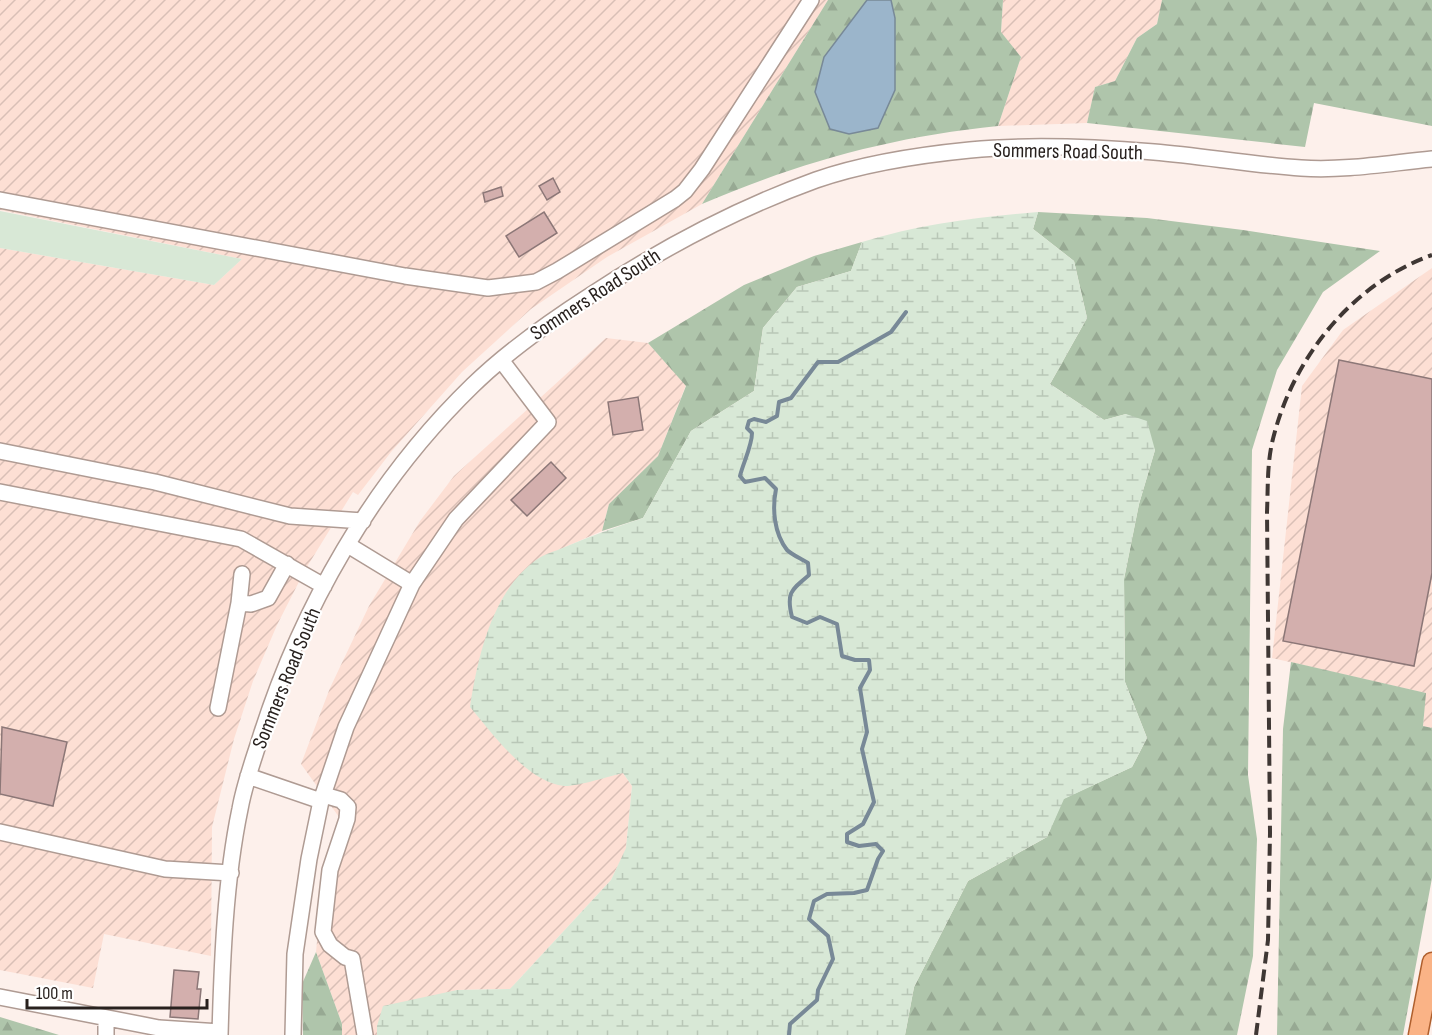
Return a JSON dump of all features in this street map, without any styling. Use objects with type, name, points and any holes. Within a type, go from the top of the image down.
[{"type":"main road","points":[[1418,1035],[1432,962]]},
{"type":"street","points":[[0,200],[405,276],[488,288],[536,282],[664,206],[685,191],[702,169],[811,0]]},
{"type":"street","name":"Sommers Road South","points":[[220,1034],[221,985],[231,873],[240,808],[268,713],[302,629],[348,544],[393,478],[425,437],[472,386],[529,336],[640,262],[716,223],[818,180],[867,167],[930,155],[1035,146],[1153,152],[1330,169],[1432,159]]},
{"type":"street","points":[[293,1035],[295,954],[309,859],[323,798],[346,727],[412,584],[456,519],[548,422],[501,360]]},
{"type":"street","points":[[0,451],[155,482],[291,516],[363,522]]},
{"type":"street","points":[[0,492],[241,539],[324,586]]},
{"type":"street","points":[[348,544],[412,584]]},
{"type":"street","points":[[239,603],[251,604],[268,598],[287,564]]},
{"type":"street","points":[[218,708],[239,603],[242,574]]},
{"type":"street","points":[[248,776],[323,798],[341,800],[348,807],[347,819],[330,870],[323,932],[330,945],[352,960],[365,1035]]},
{"type":"street","points":[[0,832],[165,869],[231,873]]},
{"type":"street","points":[[0,997],[159,1028],[220,1034]]},
{"type":"street","points":[[106,1018],[106,1035]]},
{"type":"shaded area","points":[[0,0],[828,0],[702,204],[607,257],[531,309],[462,372],[391,452],[358,495],[353,492],[305,570],[277,625],[253,681],[234,739],[212,827],[211,956],[104,934],[93,988],[0,970],[0,248],[214,285],[242,259],[0,210]]},
{"type":"shaded area","points":[[1003,0],[1162,0],[1157,24],[1137,38],[1115,81],[1095,87],[1087,123],[998,126],[1021,57],[1001,33]]},
{"type":"shaded area","points":[[1432,268],[1432,728],[1423,726],[1425,693],[1272,658],[1302,386],[1343,330]]},
{"type":"shaded area","points":[[606,338],[648,343],[686,385],[658,456],[609,504],[602,531],[538,559],[565,786],[623,773],[632,786],[626,849],[611,880],[510,989],[457,990],[377,1026],[377,1035],[342,1035],[342,1024],[316,952],[324,868],[339,817],[301,764],[330,688],[369,606],[420,521],[454,476]]},
{"type":"green space","points":[[828,0],[867,0],[824,57],[895,90],[895,18],[891,0],[1003,0],[1001,32],[1021,57],[998,126],[920,137],[847,153],[738,189],[702,204]]},
{"type":"green space","points":[[1162,0],[1432,0],[1432,126],[1314,103],[1305,147],[1087,123],[1095,87],[1115,81],[1137,38],[1157,24]]},
{"type":"green space","points":[[0,211],[242,259],[214,285],[0,248]]},
{"type":"green space","points":[[1038,212],[1147,218],[1380,251],[1323,292],[1277,370],[1252,450],[1248,775],[1257,839],[1253,956],[1237,1035],[905,1035],[914,987],[968,881],[1047,837],[1063,799],[1132,767],[1147,738],[1125,682],[1124,579],[1139,504],[1155,450],[1126,414],[1104,420],[1050,384],[1087,318],[1074,261],[1033,229]]},
{"type":"green space","points":[[1038,212],[1033,229],[1074,261],[1087,318],[1050,384],[1104,420],[1126,414],[1147,421],[1155,450],[1139,504],[1124,579],[1125,682],[1147,738],[1132,767],[1064,799],[1047,837],[968,881],[914,987],[905,1035],[377,1035],[377,1026],[383,1006],[457,990],[510,989],[611,880],[626,848],[632,786],[623,773],[569,786],[550,783],[537,776],[511,755],[470,707],[483,647],[498,607],[508,589],[521,573],[546,554],[643,518],[691,431],[754,391],[763,328],[797,287],[851,271],[862,242],[906,230],[949,222]]},
{"type":"green space","points":[[862,242],[851,271],[797,287],[763,328],[754,391],[691,431],[643,518],[602,531],[609,504],[658,456],[686,386],[648,343],[744,285],[814,256]]},
{"type":"green space","points":[[1291,662],[1426,693],[1423,726],[1432,728],[1432,878],[1403,1035],[1277,1035],[1283,729]]},
{"type":"green space","points":[[316,952],[342,1024],[342,1035],[303,1035],[302,984]]},
{"type":"green space","points":[[0,1017],[59,1035],[0,1035]]},
{"type":"water","points":[[867,0],[891,0],[895,18],[895,90],[878,128],[849,134],[830,129],[815,92],[824,57]]},
{"type":"building","points":[[553,178],[560,192],[547,200],[539,186]]},
{"type":"building","points":[[501,187],[503,196],[485,202],[483,193]]},
{"type":"building","points":[[544,212],[557,233],[519,257],[506,236]]},
{"type":"building","points":[[1339,360],[1432,379],[1432,573],[1414,666],[1283,641]]},
{"type":"building","points":[[638,397],[643,430],[613,435],[608,402]]},
{"type":"building","points":[[551,462],[566,478],[527,516],[511,500]]},
{"type":"building","points":[[2,727],[67,742],[53,806],[0,794]]},
{"type":"building","points":[[174,970],[199,972],[197,989],[201,989],[198,1019],[170,1017]]},
{"type":"waterway","points":[[789,1035],[790,1024],[817,1000],[818,990],[833,959],[828,936],[809,919],[814,901],[827,894],[867,890],[883,851],[876,844],[859,846],[847,842],[847,834],[863,824],[874,802],[862,749],[867,732],[860,688],[870,670],[869,660],[855,660],[842,656],[837,624],[820,617],[807,623],[792,617],[790,597],[794,589],[809,575],[808,563],[787,550],[779,536],[774,513],[776,489],[765,478],[745,482],[740,476],[752,438],[752,433],[747,428],[749,421],[754,419],[766,422],[777,416],[779,402],[791,398],[818,362],[838,362],[891,332],[906,312]]},
{"type":"railway","points":[[1256,1035],[1268,940],[1270,833],[1267,512],[1268,469],[1272,443],[1281,412],[1294,383],[1310,355],[1329,329],[1351,305],[1376,285],[1403,268],[1432,255]]}]
